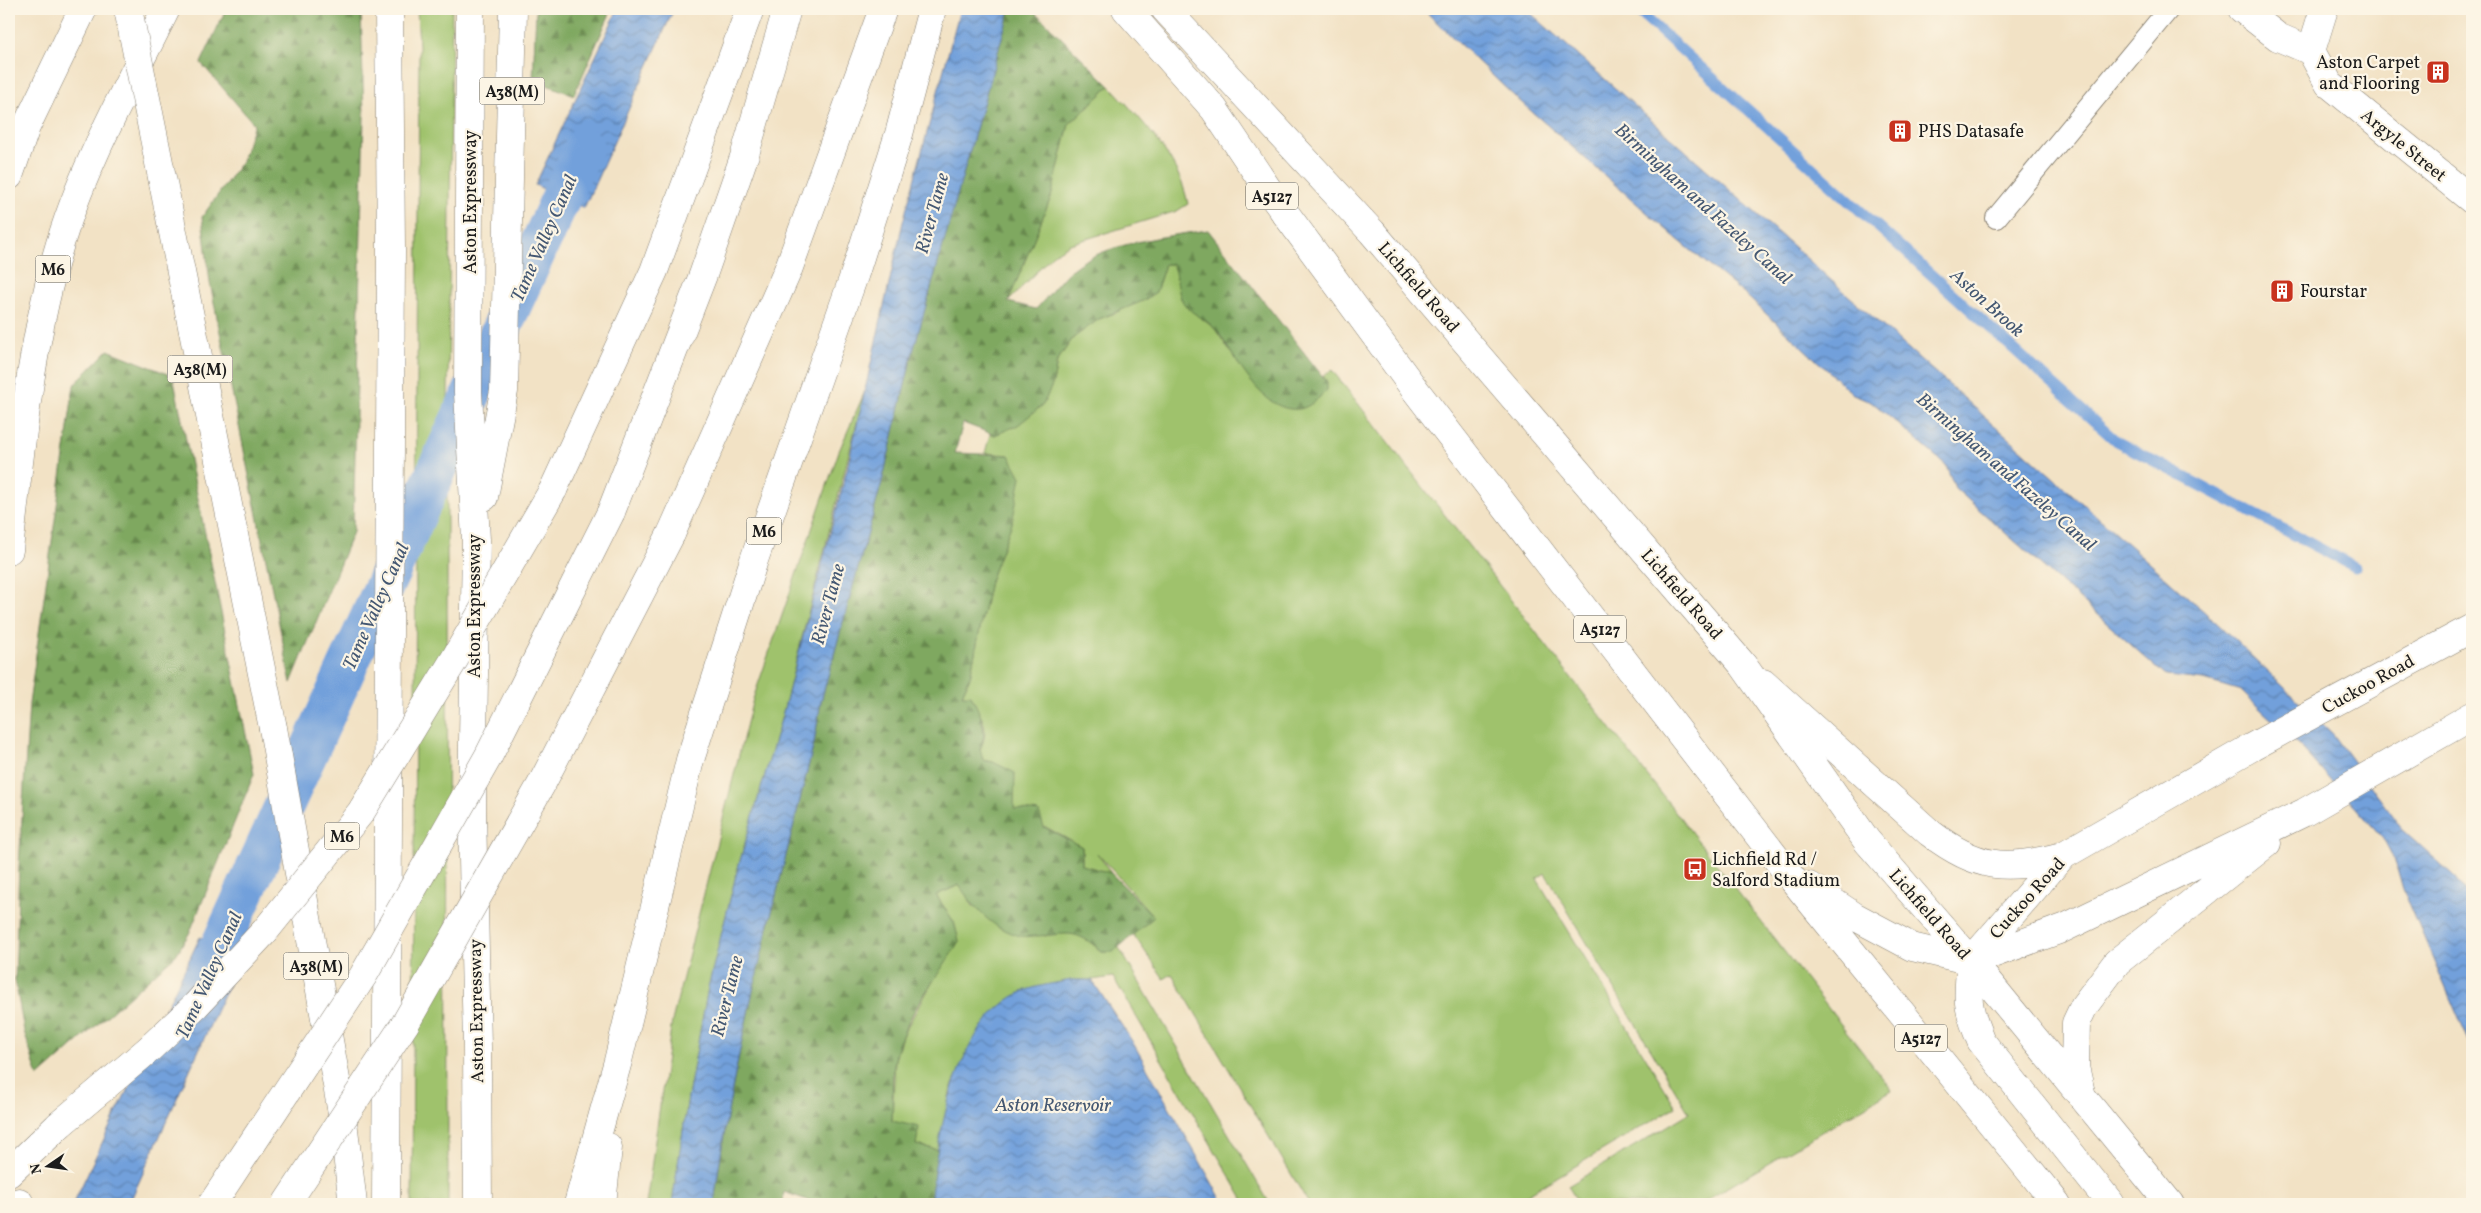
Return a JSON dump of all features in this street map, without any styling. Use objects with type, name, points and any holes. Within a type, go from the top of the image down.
[{"type":"main road","points":[[9,176],[26,127],[83,9]]},
{"type":"main road","name":"A38(M)","points":[[128,9],[273,728],[342,1114],[353,1204]]},
{"type":"main road","name":"M6","points":[[9,550],[28,396],[41,320],[57,253],[101,140],[166,9]]},
{"type":"main road","points":[[386,1204],[388,444],[391,251],[389,9]]},
{"type":"main road","name":"Aston Expressway","points":[[470,9],[468,392],[476,540],[472,810],[478,1047],[478,1204]]},
{"type":"main road","name":"A38(M)","points":[[476,540],[504,391],[513,9]]},
{"type":"main road","name":"M6","points":[[9,1173],[59,1124],[148,1050],[196,1005],[265,931],[361,812],[454,660],[553,490],[654,271],[750,9]]},
{"type":"main road","points":[[212,1204],[363,976],[488,757],[611,512],[658,394],[716,238],[745,154],[787,9]]},
{"type":"main road","points":[[286,1204],[405,1024],[541,785],[671,534],[788,270],[883,9]]},
{"type":"main road","name":"M6","points":[[578,1204],[618,1061],[690,760],[754,560],[855,273],[899,134],[932,9]]},
{"type":"main road","name":"A5127","points":[[1126,9],[1214,109],[1269,191],[1413,387],[1786,870],[2057,1204]]},
{"type":"main road","name":"Lichfield Road","points":[[1165,9],[1372,232],[1743,665],[1867,841],[1972,961],[2170,1204]]},
{"type":"main road","points":[[2242,9],[2278,37],[2311,51],[2324,9]]},
{"type":"main road","name":"Argyle Street","points":[[2311,51],[2329,84],[2472,200]]},
{"type":"main road","name":"Cuckoo Road","points":[[1972,961],[2062,856],[2252,747],[2472,628]]},
{"type":"main road","points":[[1743,665],[1930,833],[1952,850],[1974,860],[1994,864],[2039,862],[2062,856]]},
{"type":"main road","name":"Cuckoo Road","points":[[1972,961],[2064,928],[2306,812],[2472,716]]},
{"type":"main road","points":[[2081,1093],[2075,1067],[2074,1042],[2076,1023],[2084,1006],[2117,962],[2306,812]]},
{"type":"main road","points":[[1786,870],[1854,916],[1912,947],[1972,961],[1967,998],[1972,1020],[1981,1041],[2111,1204]]},
{"type":"main road","points":[[602,1204],[618,1061]]},
{"type":"main road","name":"M6","points":[[9,1157],[59,1124]]},
{"type":"lane","points":[[1996,218],[2169,9]]},
{"type":"green space","points":[[226,9],[361,9],[364,116],[353,532],[291,683],[210,283],[202,217],[242,161],[254,124],[201,63]]},
{"type":"green space","points":[[417,9],[452,9],[447,501],[448,1204],[412,1204],[419,47]]},
{"type":"green space","points":[[536,9],[612,9],[574,95],[533,80]]},
{"type":"green space","points":[[1010,9],[1032,9],[1110,86],[1069,124],[1051,197],[1008,302],[1036,309],[1072,269],[1085,260],[1137,242],[1208,230],[1327,382],[1327,390],[1307,407],[1299,409],[1286,408],[1273,402],[1251,381],[1217,331],[1187,308],[1181,298],[1172,264],[1165,264],[1156,292],[1143,301],[1099,319],[1073,338],[1057,361],[1053,383],[1043,405],[1018,425],[995,435],[963,423],[955,453],[1009,455],[1021,477],[1012,523],[990,581],[970,677],[962,695],[971,695],[980,715],[984,736],[980,749],[983,760],[993,762],[1015,773],[1014,809],[1039,812],[1044,827],[1082,847],[1082,865],[1111,873],[1154,917],[1113,952],[1102,952],[1085,939],[1071,934],[1020,936],[1010,933],[992,923],[971,902],[959,885],[936,895],[954,922],[959,941],[922,997],[906,1027],[895,1059],[892,1090],[892,1121],[919,1127],[916,1145],[939,1150],[930,1204],[819,1204],[784,1192],[782,1204],[714,1204],[732,1088],[744,1030],[814,743],[821,701],[883,478],[912,355]]},
{"type":"green space","points":[[1110,86],[1146,126],[1168,155],[1183,187],[1188,204],[1177,211],[1070,244],[1052,255],[1008,302],[1051,197],[1069,124]]},
{"type":"green space","points":[[1165,264],[1172,264],[1178,276],[1181,299],[1215,329],[1239,365],[1327,382],[1323,376],[1332,370],[1892,1090],[1700,1204],[1579,1204],[1568,1186],[1689,1113],[1545,873],[1537,879],[1676,1107],[1511,1204],[1309,1204],[1172,974],[1164,979],[1133,934],[1154,917],[1097,853],[1111,873],[1082,865],[1082,847],[1013,809],[1013,795],[993,762],[983,760],[980,749],[985,733],[982,719],[974,707],[962,695],[970,677],[990,581],[1012,523],[1009,455],[985,453],[990,434],[995,435],[1053,383],[1057,361],[1073,338],[1099,319],[1156,292]]},
{"type":"green space","points":[[108,350],[173,376],[254,774],[190,932],[176,955],[38,1077],[24,1031],[15,980],[19,866],[29,704],[74,385]]},
{"type":"green space","points":[[865,391],[782,716],[737,871],[708,988],[688,1097],[672,1204],[646,1204],[672,1021],[753,699],[839,451]]},
{"type":"green space","points":[[960,885],[973,906],[1045,936],[1066,932],[1086,938],[1102,952],[1113,952],[1118,946],[1270,1204],[1246,1204],[1113,977],[1071,980],[1002,1007],[982,1026],[966,1054],[950,1092],[939,1150],[916,1145],[892,1121],[895,1060],[902,1036],[944,962],[959,941],[954,922],[936,895]]},
{"type":"water","points":[[618,9],[674,9],[584,208],[535,185]]},
{"type":"water","name":"River Tame","points":[[960,9],[1010,9],[912,355],[883,478],[821,701],[814,743],[744,1030],[722,1146],[714,1204],[672,1204],[688,1097],[708,988],[737,871],[782,716],[847,469],[903,222]]},
{"type":"water","name":"Birmingham and Fazeley Canal","points":[[1423,9],[1526,9],[2217,623],[2333,734],[2401,828],[2453,875],[2472,901],[2472,1049],[2403,889],[2395,861],[2383,838],[2302,748],[2241,691],[2204,680],[2166,676],[1955,488],[1946,465],[1871,401],[1853,394],[1749,298],[1676,238],[1514,96]]},
{"type":"water","points":[[200,937],[241,957],[129,1204],[73,1204]]},
{"type":"water","name":"Aston Reservoir","points":[[1071,980],[1092,980],[1132,1041],[1224,1204],[930,1204],[938,1146],[954,1083],[966,1053],[982,1027],[1002,1005],[1026,990]]},
{"type":"waterway","name":"Aston Brook","points":[[1636,9],[2116,441],[2355,567]]},
{"type":"waterway","name":"Tame Valley Canal","points":[[197,997],[584,147]]},
{"type":"place","name":"Aston Carpet and Flooring","points":[[2438,72]]},
{"type":"place","name":"PHS Datasafe","points":[[1900,131]]},
{"type":"place","name":"Fourstar","points":[[2282,291]]},
{"type":"place","name":"Lichfield Rd / Salford Stadium","points":[[1695,869]]}]
